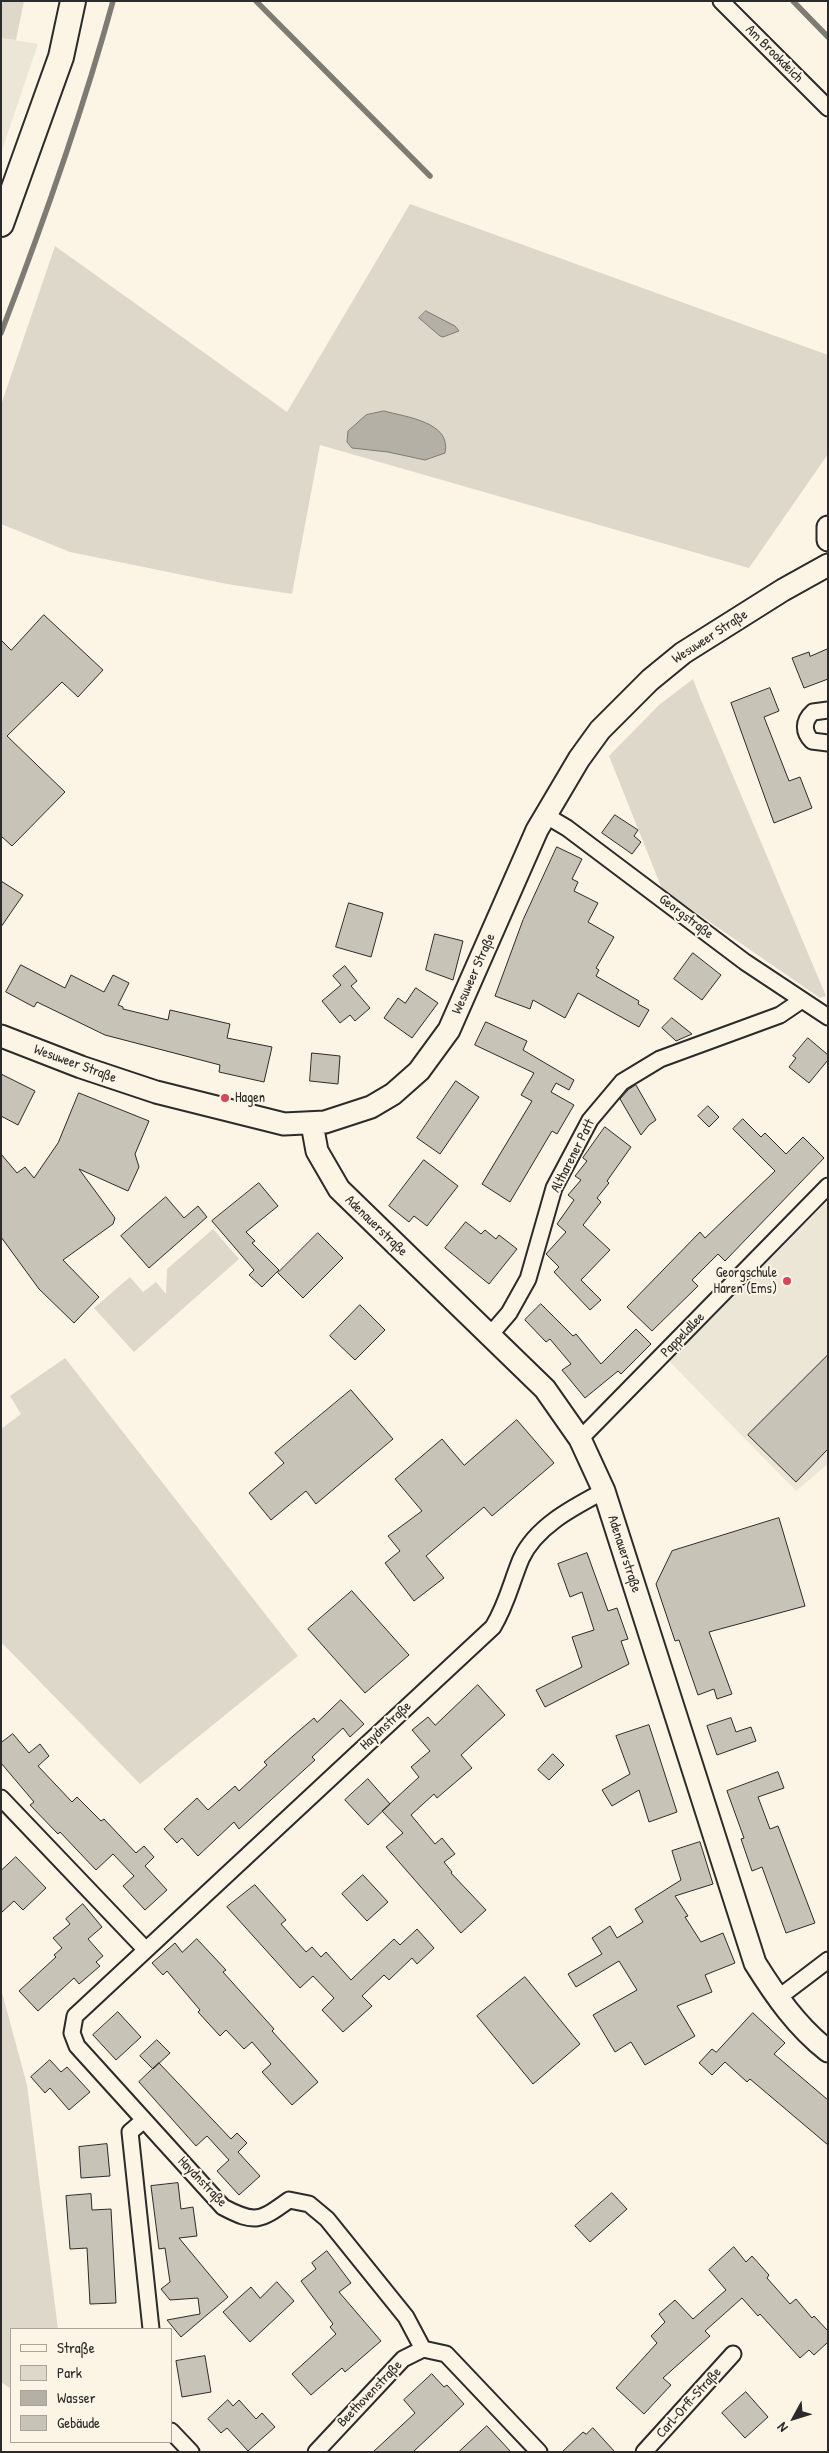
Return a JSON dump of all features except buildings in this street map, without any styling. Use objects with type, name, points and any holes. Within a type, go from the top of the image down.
[{"type":"main road","points":[[1,224],[61,57],[73,1]]},
{"type":"main road","points":[[828,527],[828,540]]},
{"type":"main road","name":"Wesuweer Straße","points":[[1,1036],[81,1067],[156,1092],[284,1124],[325,1122],[371,1107],[393,1094],[419,1071],[449,1030],[537,830],[579,759],[600,730],[650,680],[683,653],[783,590],[828,565]]},
{"type":"main road","name":"Adenauerstraße","points":[[312,1124],[317,1151],[339,1189],[545,1389],[580,1440],[604,1491],[755,1963],[778,1998],[798,2022],[828,2051]]},
{"type":"street","name":"Am Brookdeich","points":[[721,1],[828,108]]},
{"type":"street","points":[[828,710],[812,712],[805,726],[806,732],[812,741],[828,742]]},
{"type":"street","name":"Georgstraße","points":[[545,815],[567,828],[745,962],[828,1017]]},
{"type":"street","name":"Altharener Patt","points":[[490,1335],[508,1313],[528,1279],[558,1180],[590,1120],[622,1082],[660,1059],[780,1015],[802,1000]]},
{"type":"street","name":"Pappelallee","points":[[580,1440],[828,1186]]},
{"type":"street","name":"Haydnstraße","points":[[424,2349],[406,2317],[327,2219],[309,2204],[289,2200],[272,2212],[257,2219],[241,2216],[223,2207],[77,2046],[72,2033],[75,2016],[493,1627],[505,1606],[522,1557],[542,1531],[572,1507],[604,1491]]},
{"type":"street","points":[[1,1798],[146,1950]]},
{"type":"street","points":[[778,1998],[828,1960]]},
{"type":"street","points":[[144,2120],[130,2132],[151,2328]]},
{"type":"street","points":[[424,2349],[446,2354],[539,2452]]},
{"type":"street","name":"Beethovenstraße","points":[[316,2452],[404,2359],[424,2349]]},
{"type":"street","name":"Carl-Orff-Straße","points":[[644,2452],[733,2354]]},
{"type":"street","points":[[172,2432],[191,2452]]},
{"type":"shaded area","points":[[1,38],[38,44],[1,153]]},
{"type":"shaded area","name":"Georgschule Haren (Ems)","points":[[827,1202],[828,1464],[796,1491],[668,1360]]},
{"type":"green space","points":[[1,1],[24,1],[16,40],[1,38]]},
{"type":"green space","points":[[410,204],[828,355],[828,454],[749,568],[320,445],[292,594],[227,584],[70,552],[1,524],[1,405],[55,246],[287,412]]},
{"type":"green space","points":[[693,679],[826,996],[820,998],[662,889],[609,756],[659,705]]},
{"type":"green space","points":[[213,1229],[239,1259],[134,1352],[94,1308],[130,1277],[143,1292],[156,1282],[166,1294],[167,1269]]},
{"type":"green space","points":[[65,1358],[298,1656],[140,1784],[1,1642],[1,1429],[21,1414],[10,1396]]},
{"type":"green space","points":[[1,1989],[27,2085],[58,2328],[10,2328],[10,2388],[1,2382]]},
{"type":"water","points":[[426,311],[455,326],[459,331],[443,337],[440,336],[419,318]]},
{"type":"water","points":[[384,411],[415,419],[435,428],[442,434],[445,443],[445,453],[425,460],[388,452],[352,448],[347,442],[348,431],[366,415]]},
{"type":"waterway","points":[[1,333],[61,168],[113,1]]},
{"type":"waterway","points":[[256,1],[430,176]]},
{"type":"waterway","points":[[793,1],[828,37]]},
{"type":"place","name":"Hagen","points":[[225,1098]]},
{"type":"place","name":"Georgschule Haren (Ems)","points":[[787,1281]]}]
